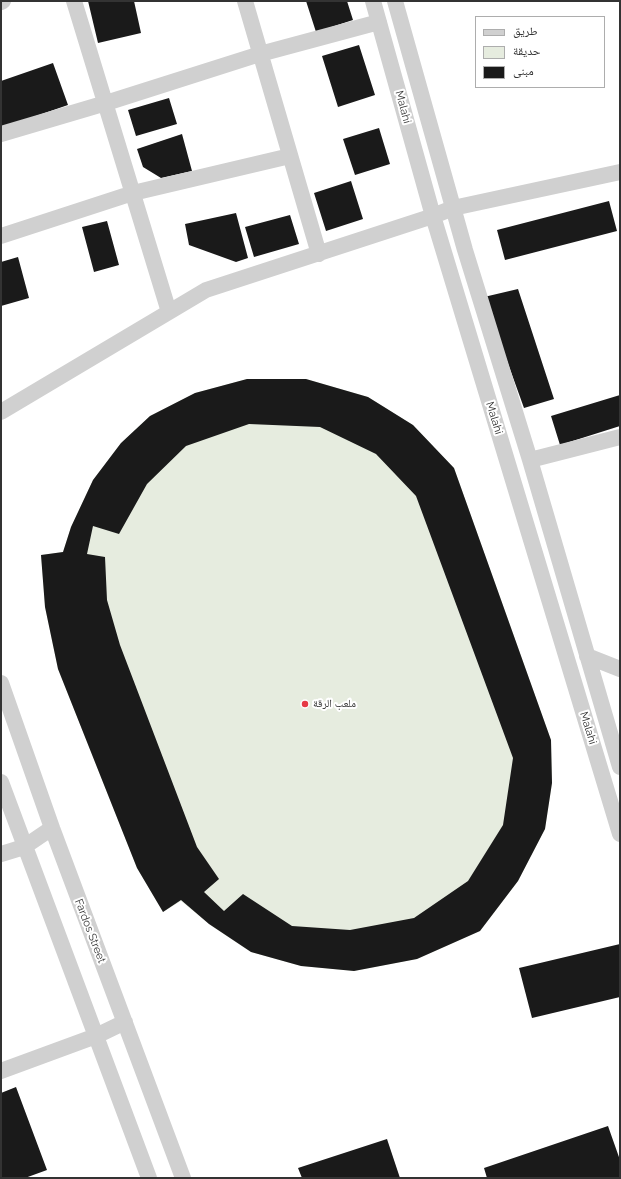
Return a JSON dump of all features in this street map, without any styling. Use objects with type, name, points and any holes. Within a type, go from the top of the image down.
[{"type":"street","points":[[74,1],[169,312]]},
{"type":"street","points":[[245,1],[319,254]]},
{"type":"street","name":"Malahi","points":[[373,1],[433,216],[620,834]]},
{"type":"street","name":"Malahi","points":[[395,1],[464,250],[530,460],[620,767]]},
{"type":"street","points":[[1,134],[106,103],[260,54],[380,22]]},
{"type":"street","points":[[1,236],[133,193],[290,156]]},
{"type":"street","points":[[1,412],[206,290],[319,254],[453,208],[620,172]]},
{"type":"street","points":[[530,460],[620,437]]},
{"type":"street","points":[[587,656],[620,669]]},
{"type":"street","name":"Fardos Street","points":[[1,682],[52,828],[184,1178]]},
{"type":"street","points":[[1,782],[24,847],[149,1178]]},
{"type":"street","points":[[1,854],[24,847],[52,828]]},
{"type":"street","points":[[1,1071],[96,1036],[125,1022]]},
{"type":"green space","name":"ملعب الرقة","points":[[247,379],[306,379],[368,397],[413,425],[454,468],[551,740],[552,783],[545,829],[518,881],[480,931],[417,959],[354,971],[301,966],[251,952],[209,924],[181,901],[163,912],[137,868],[58,669],[45,607],[41,555],[63,552],[71,527],[93,480],[121,443],[150,416],[195,393]]},
{"type":"building","points":[[88,1],[134,1],[141,33],[98,43]]},
{"type":"building","points":[[306,1],[347,1],[353,20],[316,32]]},
{"type":"building","points":[[359,45],[375,95],[338,107],[322,56]]},
{"type":"building","points":[[53,63],[68,105],[1,128],[1,81]]},
{"type":"building","points":[[169,98],[177,124],[136,136],[128,110]]},
{"type":"building","points":[[379,128],[390,164],[355,175],[343,139]]},
{"type":"building","points":[[182,134],[192,171],[161,178],[143,167],[137,149]]},
{"type":"building","points":[[351,181],[363,219],[326,231],[314,193]]},
{"type":"building","points":[[609,201],[617,231],[505,260],[497,230]]},
{"type":"building","points":[[236,213],[248,258],[236,262],[189,245],[185,224]]},
{"type":"building","points":[[290,215],[299,244],[254,257],[245,227]]},
{"type":"building","points":[[107,221],[119,265],[94,272],[82,227]]},
{"type":"building","points":[[18,257],[29,298],[1,306],[1,262]]},
{"type":"building","points":[[518,289],[554,399],[524,408],[484,297]]},
{"type":"building","points":[[247,379],[306,379],[368,397],[413,425],[454,468],[551,740],[552,783],[545,829],[518,881],[480,931],[417,959],[354,971],[301,966],[251,952],[209,924],[181,900],[163,912],[137,868],[58,669],[45,607],[41,555],[63,552],[71,527],[93,480],[121,443],[150,416],[195,393]],"holes":[[[249,424],[320,427],[376,454],[416,496],[513,758],[503,825],[468,881],[414,918],[350,930],[292,926],[243,894],[224,911],[204,892],[219,879],[197,847],[120,645],[107,600],[105,557],[87,554],[93,526],[119,534],[147,484],[186,446]]]},
{"type":"building","points":[[620,395],[620,426],[560,445],[551,416]]},
{"type":"building","points":[[620,944],[620,997],[532,1018],[519,968]]},
{"type":"building","points":[[16,1087],[47,1170],[25,1178],[1,1178],[1,1093]]},
{"type":"building","points":[[608,1126],[620,1160],[620,1178],[487,1178],[484,1168]]},
{"type":"building","points":[[387,1139],[400,1178],[302,1178],[298,1168]]},
{"type":"place","name":"ملعب الرقة","points":[[305,704]]}]
